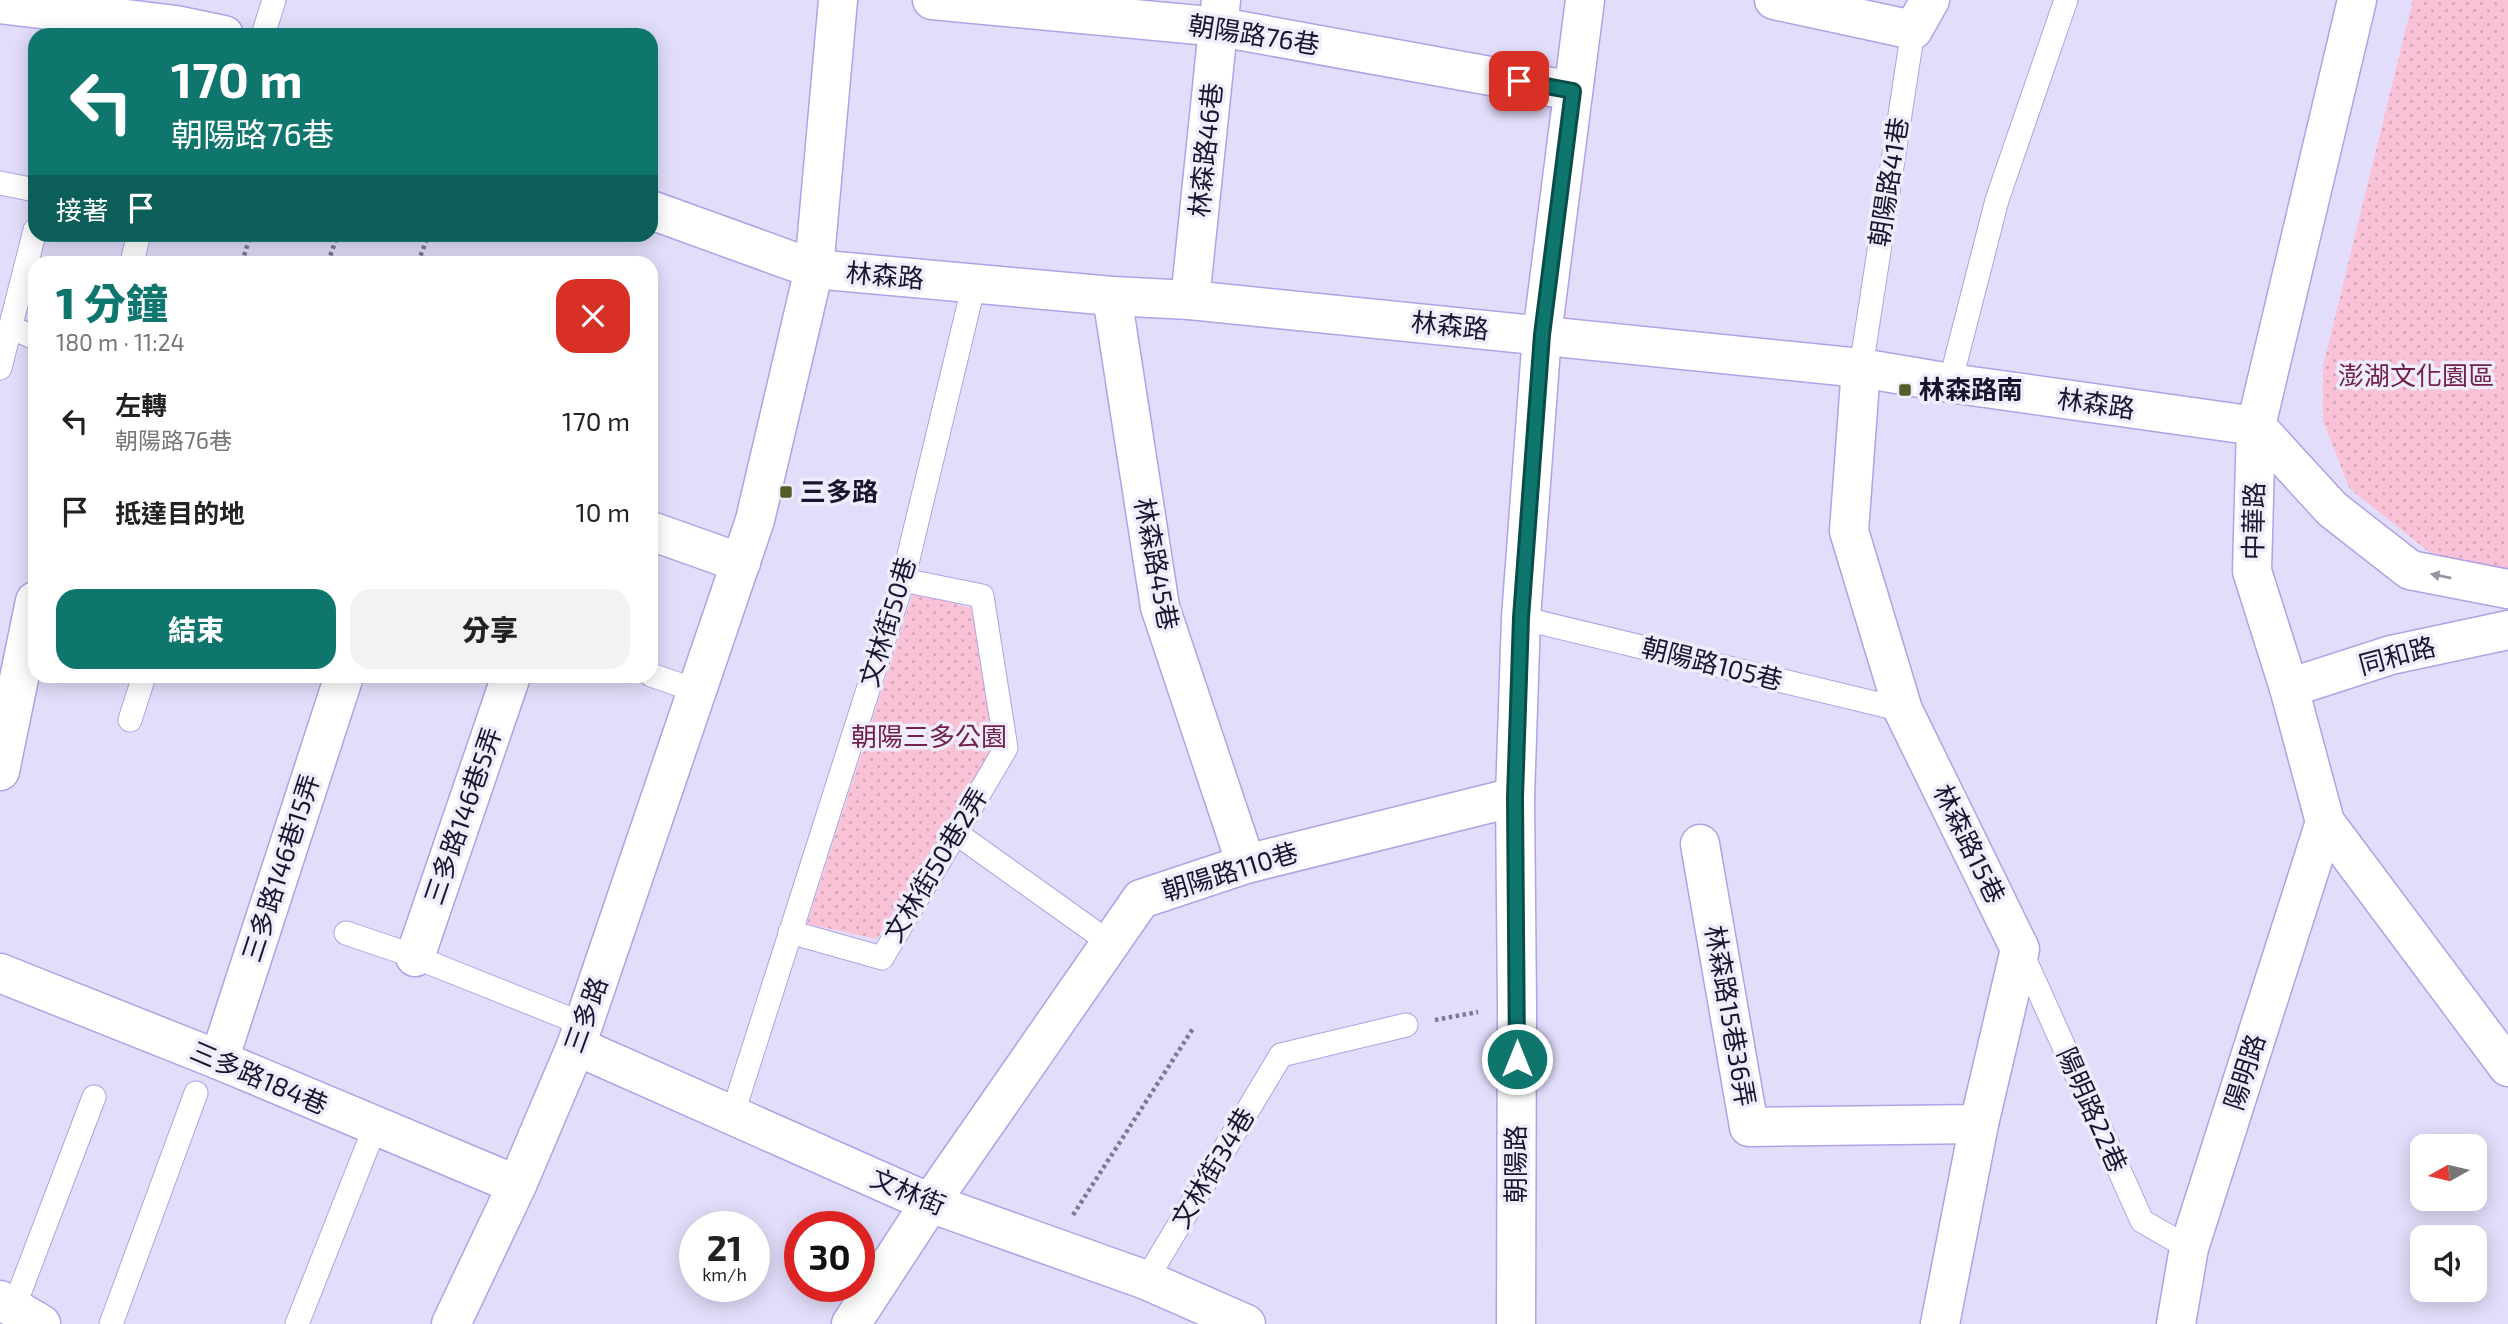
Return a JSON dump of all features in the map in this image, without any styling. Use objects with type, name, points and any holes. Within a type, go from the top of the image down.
[{"type":"street","name":"三多路","points":[[451,1324],[517,1185],[579,1035],[755,520],[814,269],[838,0]]},
{"type":"street","name":"朝陽路76巷","points":[[932,0],[1221,14],[1573,91]]},
{"type":"street","name":"朝陽路","points":[[1516,1324],[1515,797],[1521,618],[1542,335],[1585,0]]},
{"type":"street","points":[[1774,0],[1922,15]]},
{"type":"street","name":"中華路","points":[[2357,0],[2256,426],[2252,571],[2289,688],[2325,822],[2508,1067]]},
{"type":"street","points":[[0,4],[175,20],[201,28]]},
{"type":"street","name":"林森路46巷","points":[[1190,300],[1221,14]]},
{"type":"street","name":"林森路","points":[[658,213],[814,269],[1112,296],[1190,300],[1861,368],[2256,426]]},
{"type":"street","name":"林森路45巷","points":[[1112,296],[1160,607],[1246,864]]},
{"type":"street","name":"林森路15巷","points":[[1861,368],[1849,531],[1903,710],[2020,948]]},
{"type":"street","points":[[2256,426],[2332,509],[2410,570],[2508,589]]},
{"type":"street","points":[[658,533],[741,563]]},
{"type":"street","name":"同和路","points":[[2289,688],[2391,655],[2508,630]]},
{"type":"street","points":[[0,771],[28,634]]},
{"type":"street","name":"三多路146巷15弄","points":[[219,1060],[342,683]]},
{"type":"street","name":"三多路146巷5弄","points":[[415,957],[509,683]]},
{"type":"street","name":"朝陽路110巷","points":[[930,1203],[1141,900],[1246,864],[1515,797]]},
{"type":"street","name":"陽明路","points":[[2176,1324],[2189,1248],[2325,822]]},
{"type":"street","name":"林森路15巷36弄","points":[[1699,845],[1749,1127],[1979,1124]]},
{"type":"street","points":[[1940,1324],[1979,1124],[2020,948]]},
{"type":"street","name":"三多路184巷","points":[[0,974],[219,1060],[517,1185]]},
{"type":"street","name":"文林街","points":[[579,1035],[732,1116],[930,1203],[1146,1280],[1246,1324]]},
{"type":"street","points":[[851,1324],[930,1203]]},
{"type":"lane","points":[[266,28],[274,0]]},
{"type":"lane","points":[[1950,383],[1997,200],[2066,0]]},
{"type":"lane","name":"朝陽路41巷","points":[[1861,368],[1922,15]]},
{"type":"lane","points":[[0,183],[28,189]]},
{"type":"lane","points":[[0,368],[28,257]]},
{"type":"lane","name":"文林街50巷","points":[[732,1116],[903,580],[974,284]]},
{"type":"lane","points":[[10,327],[28,335]]},
{"type":"lane","name":"文林街50巷2弄","points":[[790,932],[882,958],[1006,748],[982,596],[903,580]]},
{"type":"lane","name":"朝陽路105巷","points":[[1521,618],[1903,710]]},
{"type":"lane","points":[[658,678],[698,691]]},
{"type":"lane","points":[[130,720],[142,683]]},
{"type":"lane","points":[[956,833],[1110,943]]},
{"type":"lane","points":[[346,933],[415,957],[579,1035]]},
{"type":"lane","name":"陽明路22巷","points":[[2020,948],[2141,1221],[2189,1248]]},
{"type":"lane","name":"文林街34巷","points":[[1146,1280],[1281,1055],[1406,1024]]},
{"type":"lane","points":[[111,1324],[196,1093]]},
{"type":"lane","points":[[18,1311],[94,1097]]},
{"type":"lane","points":[[297,1324],[375,1127]]},
{"type":"path","points":[[1406,1024],[1517,1006]]},
{"type":"path","points":[[1052,1248],[1194,1027]]},
{"type":"green space","name":"澎湖文化園區","points":[[2413,0],[2508,0],[2508,571],[2448,567],[2350,489],[2323,421],[2323,366]]},
{"type":"green space","name":"朝陽三多公園","points":[[913,593],[971,608],[995,745],[877,939],[807,924]]},
{"type":"place","name":"林森路南","points":[[1905,390]]},
{"type":"place","name":"三多路","points":[[786,492]]},
{"type":"route","points":[[1517,1059],[1515,797],[1521,618],[1542,335],[1573,91],[1519,81]]}]
